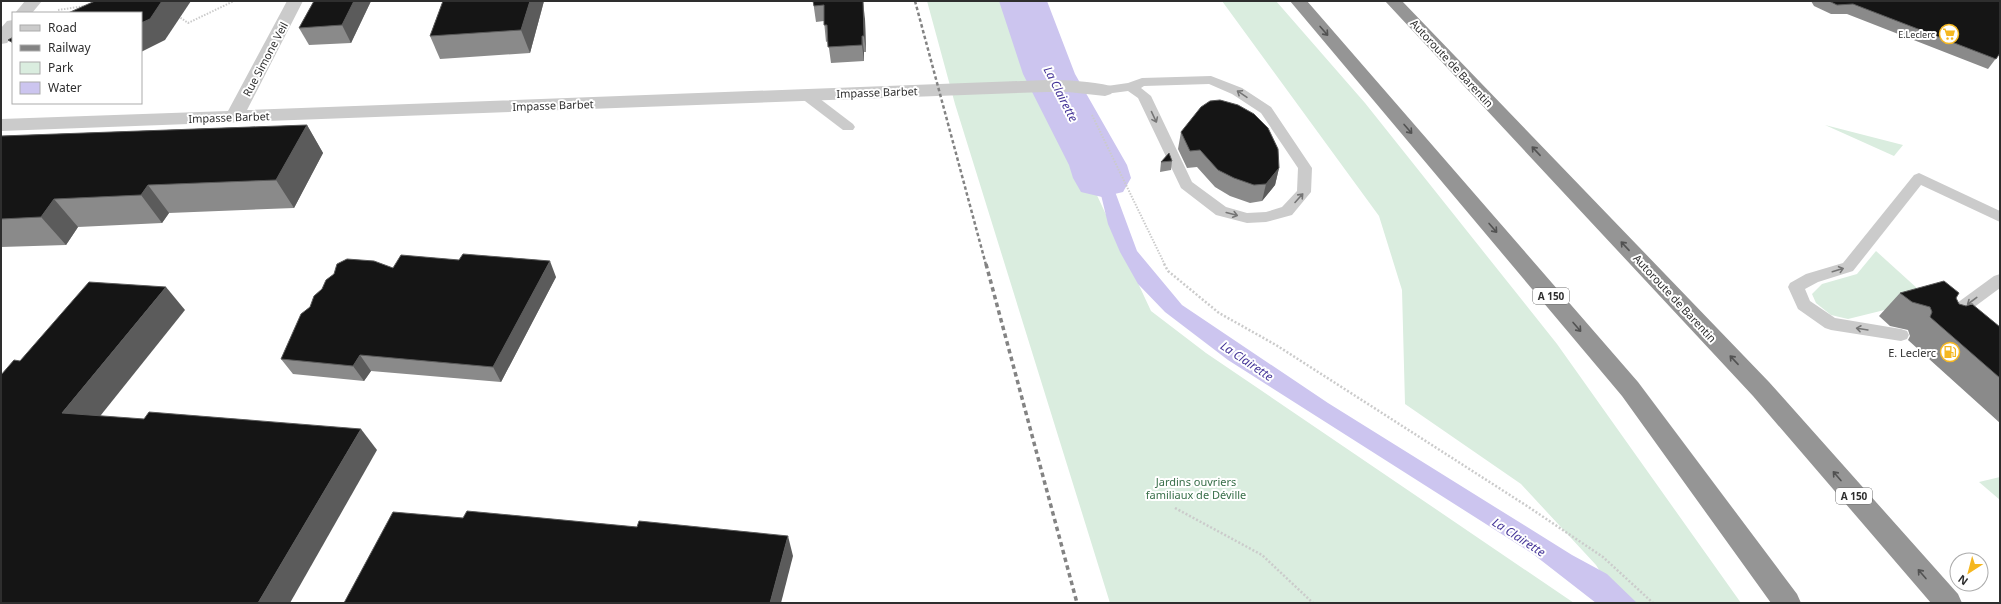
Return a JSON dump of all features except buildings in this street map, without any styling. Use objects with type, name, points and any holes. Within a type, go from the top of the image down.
[{"type":"highway","name":"A 150","points":[[1298,1],[1630,389],[1786,603]]},
{"type":"highway","name":"Autoroute de Barentin","points":[[1393,1],[1761,389],[1948,603]]},
{"type":"street","points":[[24,12],[34,1]]},
{"type":"street","name":"Rue Simone Veil","points":[[234,117],[295,1]]},
{"type":"street","points":[[1,39],[12,26]]},
{"type":"street","name":"Impasse Barbet","points":[[1,125],[1046,86],[1073,86],[1104,90]]},
{"type":"lane","points":[[1104,90],[1131,87],[1142,82],[1211,80],[1237,91],[1266,110],[1305,168],[1304,192],[1287,211],[1266,217],[1247,218],[1220,211],[1186,186],[1144,96],[1131,87]]},
{"type":"lane","points":[[806,95],[848,127]]},
{"type":"lane","points":[[1901,334],[1831,324],[1804,305],[1796,287],[1812,278],[1848,267],[1919,178],[2000,217]]},
{"type":"lane","points":[[1943,322],[2000,280]]},
{"type":"path","points":[[176,16],[188,23],[234,1]]},
{"type":"path","points":[[57,11],[88,6]]},
{"type":"path","points":[[1073,86],[1168,271],[1219,313],[1276,345],[1527,506],[1603,557],[1653,603]]},
{"type":"path","points":[[1175,508],[1262,556],[1313,603]]},
{"type":"green space","name":"Jardins ouvriers familiaux de Déville","points":[[927,1],[1016,1],[1046,86],[1151,311],[1206,353],[1574,603],[1110,603],[955,104]]},
{"type":"green space","points":[[1222,1],[1276,1],[1365,103],[1557,344],[1741,603],[1620,603],[1596,565],[1521,484],[1405,404],[1402,290],[1379,216]]},
{"type":"green space","points":[[1825,125],[1903,145],[1894,156]]},
{"type":"green space","points":[[1876,251],[1929,299],[1848,319],[1831,315],[1816,303],[1812,294],[1822,284],[1857,274]]},
{"type":"green space","points":[[2000,477],[2000,500],[1979,482]]},
{"type":"water","points":[[1013,1],[1032,1],[1057,73],[1042,74]]},
{"type":"water","points":[[1067,96],[1100,151],[1137,251],[1182,305],[1328,403],[1572,555],[1607,574],[1637,603],[1596,603],[1533,554],[1228,360],[1165,312],[1138,284],[1120,252],[1108,224],[1096,174],[1055,98]]},
{"type":"waterway","name":"La Clairette","points":[[1023,1],[1049,74],[1098,165],[1102,178]]},
{"type":"railway","points":[[915,1],[986,265]]},
{"type":"railway","points":[[986,264],[1077,603]]},
{"type":"place","name":"E.Leclerc","points":[[1949,34]]},
{"type":"place","name":"E. Leclerc","points":[[1950,352]]}]
